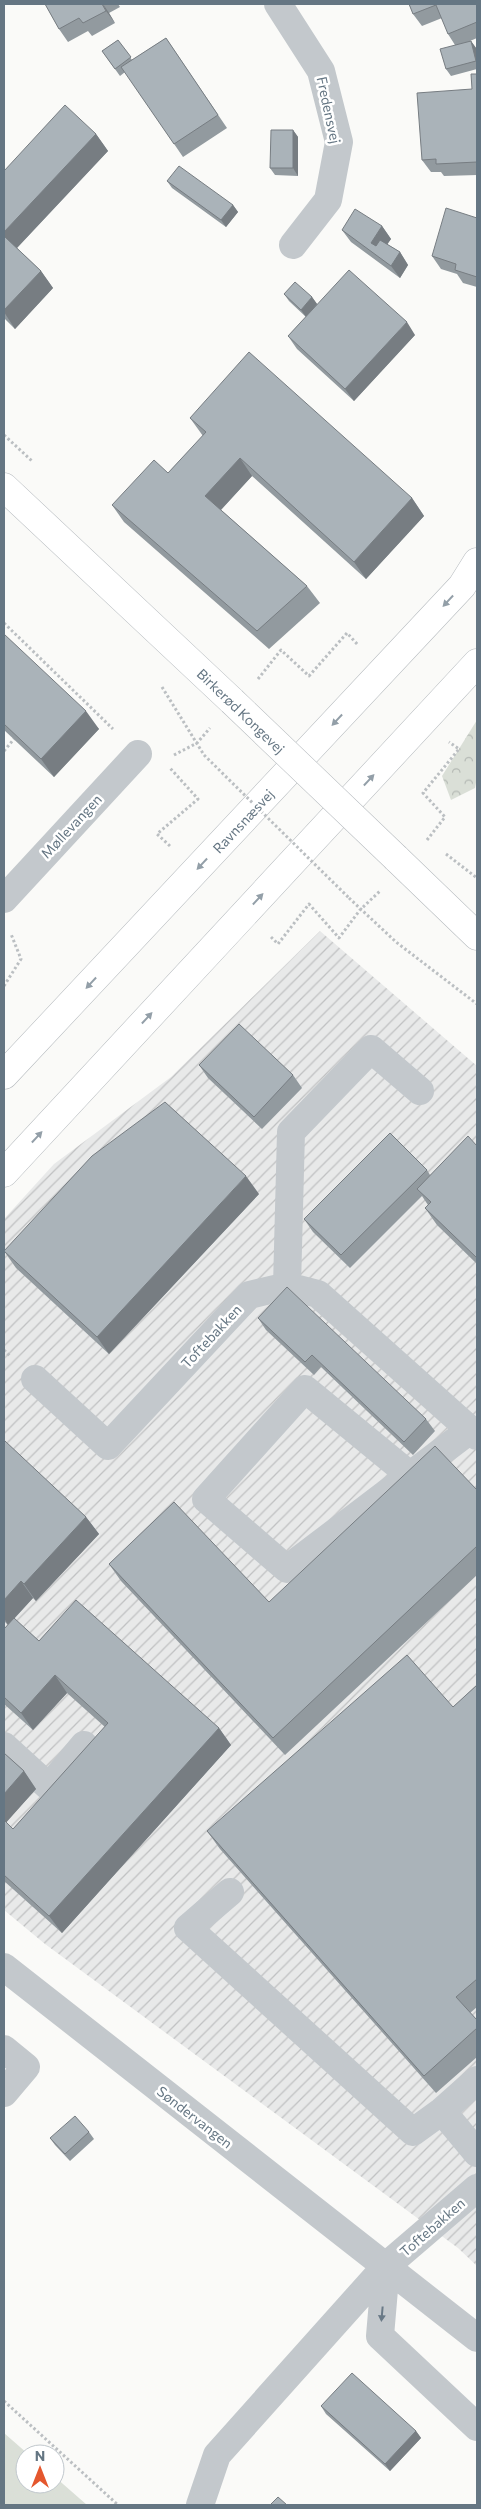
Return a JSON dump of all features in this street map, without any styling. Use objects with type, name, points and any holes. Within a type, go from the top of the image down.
[{"type":"main road","name":"Birkerød Kongevej","points":[[4,487],[232,701],[477,936]]},
{"type":"main road","name":"Ravnsnæsvej","points":[[4,1075],[462,586],[477,562]]},
{"type":"main road","points":[[4,1173],[477,664]]},
{"type":"street","name":"Fredensvej","points":[[278,4],[321,71],[339,142],[328,200],[293,245]]},
{"type":"street","name":"Møllevangen","points":[[4,899],[151,757]]},
{"type":"street","points":[[287,1286],[291,1132],[371,1049],[420,1091]]},
{"type":"street","name":"Toftebakken","points":[[35,1379],[108,1446],[249,1295],[287,1286],[318,1294],[474,1433]]},
{"type":"street","points":[[410,1476],[305,1389],[206,1498],[287,1569],[410,1476],[474,1433]]},
{"type":"street","points":[[4,1746],[49,1787],[84,1745]]},
{"type":"street","points":[[230,1892],[188,1928],[413,2132],[442,2111],[477,2080]]},
{"type":"street","name":"Søndervangen","points":[[4,1967],[477,2338]]},
{"type":"street","points":[[4,2049],[26,2067],[4,2094]]},
{"type":"street","points":[[442,2111],[477,2153]]},
{"type":"street","name":"Toftebakken","points":[[386,2266],[477,2188]]},
{"type":"street","points":[[386,2266],[380,2336],[477,2427]]},
{"type":"street","points":[[200,2505],[217,2455],[386,2266]]},
{"type":"path","points":[[4,623],[198,799],[157,834]]},
{"type":"path","points":[[151,757],[198,742],[232,701],[260,678],[281,650],[310,676],[346,633]]},
{"type":"path","points":[[160,685],[204,754],[360,910],[396,942],[477,1004]]},
{"type":"path","points":[[4,751],[14,739]]},
{"type":"path","points":[[445,817],[422,793],[459,748]]},
{"type":"path","points":[[278,944],[310,904],[339,938],[400,862]]},
{"type":"path","points":[[4,986],[21,960],[7,925]]},
{"type":"path","points":[[4,2401],[118,2505]]},
{"type":"shaded area","points":[[320,931],[477,1066],[477,2266],[458,2248],[45,1944],[4,1910],[4,1219],[54,1164],[171,1077]]},
{"type":"green space","points":[[477,720],[477,777],[475,788],[451,800],[442,776]]},
{"type":"green space","points":[[4,2433],[17,2444],[15,2444],[15,2494],[65,2494],[65,2486],[87,2505],[4,2505]]},
{"type":"building","points":[[45,4],[102,4],[106,11],[83,23],[79,18],[59,29]]},
{"type":"building","points":[[409,4],[477,4],[477,22],[448,34],[436,5],[413,14]]},
{"type":"building","points":[[166,38],[218,115],[174,144],[121,67]]},
{"type":"building","points":[[118,40],[131,57],[115,69],[102,51]]},
{"type":"building","points":[[471,41],[476,61],[446,69],[440,49]]},
{"type":"building","points":[[471,74],[477,74],[477,162],[436,164],[436,159],[422,160],[417,93],[472,89]]},
{"type":"building","points":[[65,105],[96,134],[4,232],[4,171]]},
{"type":"building","points":[[271,130],[293,130],[293,168],[270,168]]},
{"type":"building","points":[[179,166],[233,205],[221,220],[167,181]]},
{"type":"building","points":[[446,208],[477,218],[477,277],[455,270],[456,264],[432,256]]},
{"type":"building","points":[[355,209],[382,226],[371,243],[376,246],[380,240],[400,252],[391,266],[342,230]]},
{"type":"building","points":[[4,236],[41,271],[4,310]]},
{"type":"building","points":[[349,270],[407,322],[345,389],[288,336]]},
{"type":"building","points":[[295,282],[312,297],[301,310],[284,294]]},
{"type":"building","points":[[249,352],[412,498],[354,562],[240,458],[205,496],[307,586],[257,631],[112,505],[154,460],[168,473],[206,432],[190,418]]},
{"type":"building","points":[[4,634],[86,711],[41,759],[4,724]]},
{"type":"building","points":[[239,1024],[293,1075],[254,1117],[199,1065]]},
{"type":"building","points":[[165,1102],[246,1176],[97,1337],[4,1251],[92,1156]]},
{"type":"building","points":[[390,1133],[427,1170],[341,1255],[304,1219]]},
{"type":"building","points":[[468,1136],[477,1146],[477,1258],[425,1208],[431,1202],[417,1189]]},
{"type":"building","points":[[287,1287],[426,1419],[404,1442],[312,1355],[305,1362],[258,1318]]},
{"type":"building","points":[[5,1441],[86,1517],[24,1584],[21,1581],[4,1600],[4,1443]]},
{"type":"building","points":[[435,1446],[477,1490],[477,1546],[273,1738],[109,1564],[174,1502],[269,1602]]},
{"type":"building","points":[[76,1600],[219,1728],[49,1916],[4,1875],[4,1820],[13,1829],[108,1723],[55,1675],[21,1713],[4,1697],[4,1629],[14,1618],[39,1641]]},
{"type":"building","points":[[407,1655],[453,1707],[477,1685],[477,1979],[456,1997],[477,2020],[477,2028],[424,2076],[207,1831]]},
{"type":"building","points":[[4,1753],[24,1771],[4,1794]]},
{"type":"building","points":[[75,2116],[89,2132],[65,2154],[50,2138]]},
{"type":"building","points":[[352,2373],[416,2431],[385,2464],[321,2406]]},
{"type":"building","points":[[278,2497],[287,2505],[270,2505]]}]
